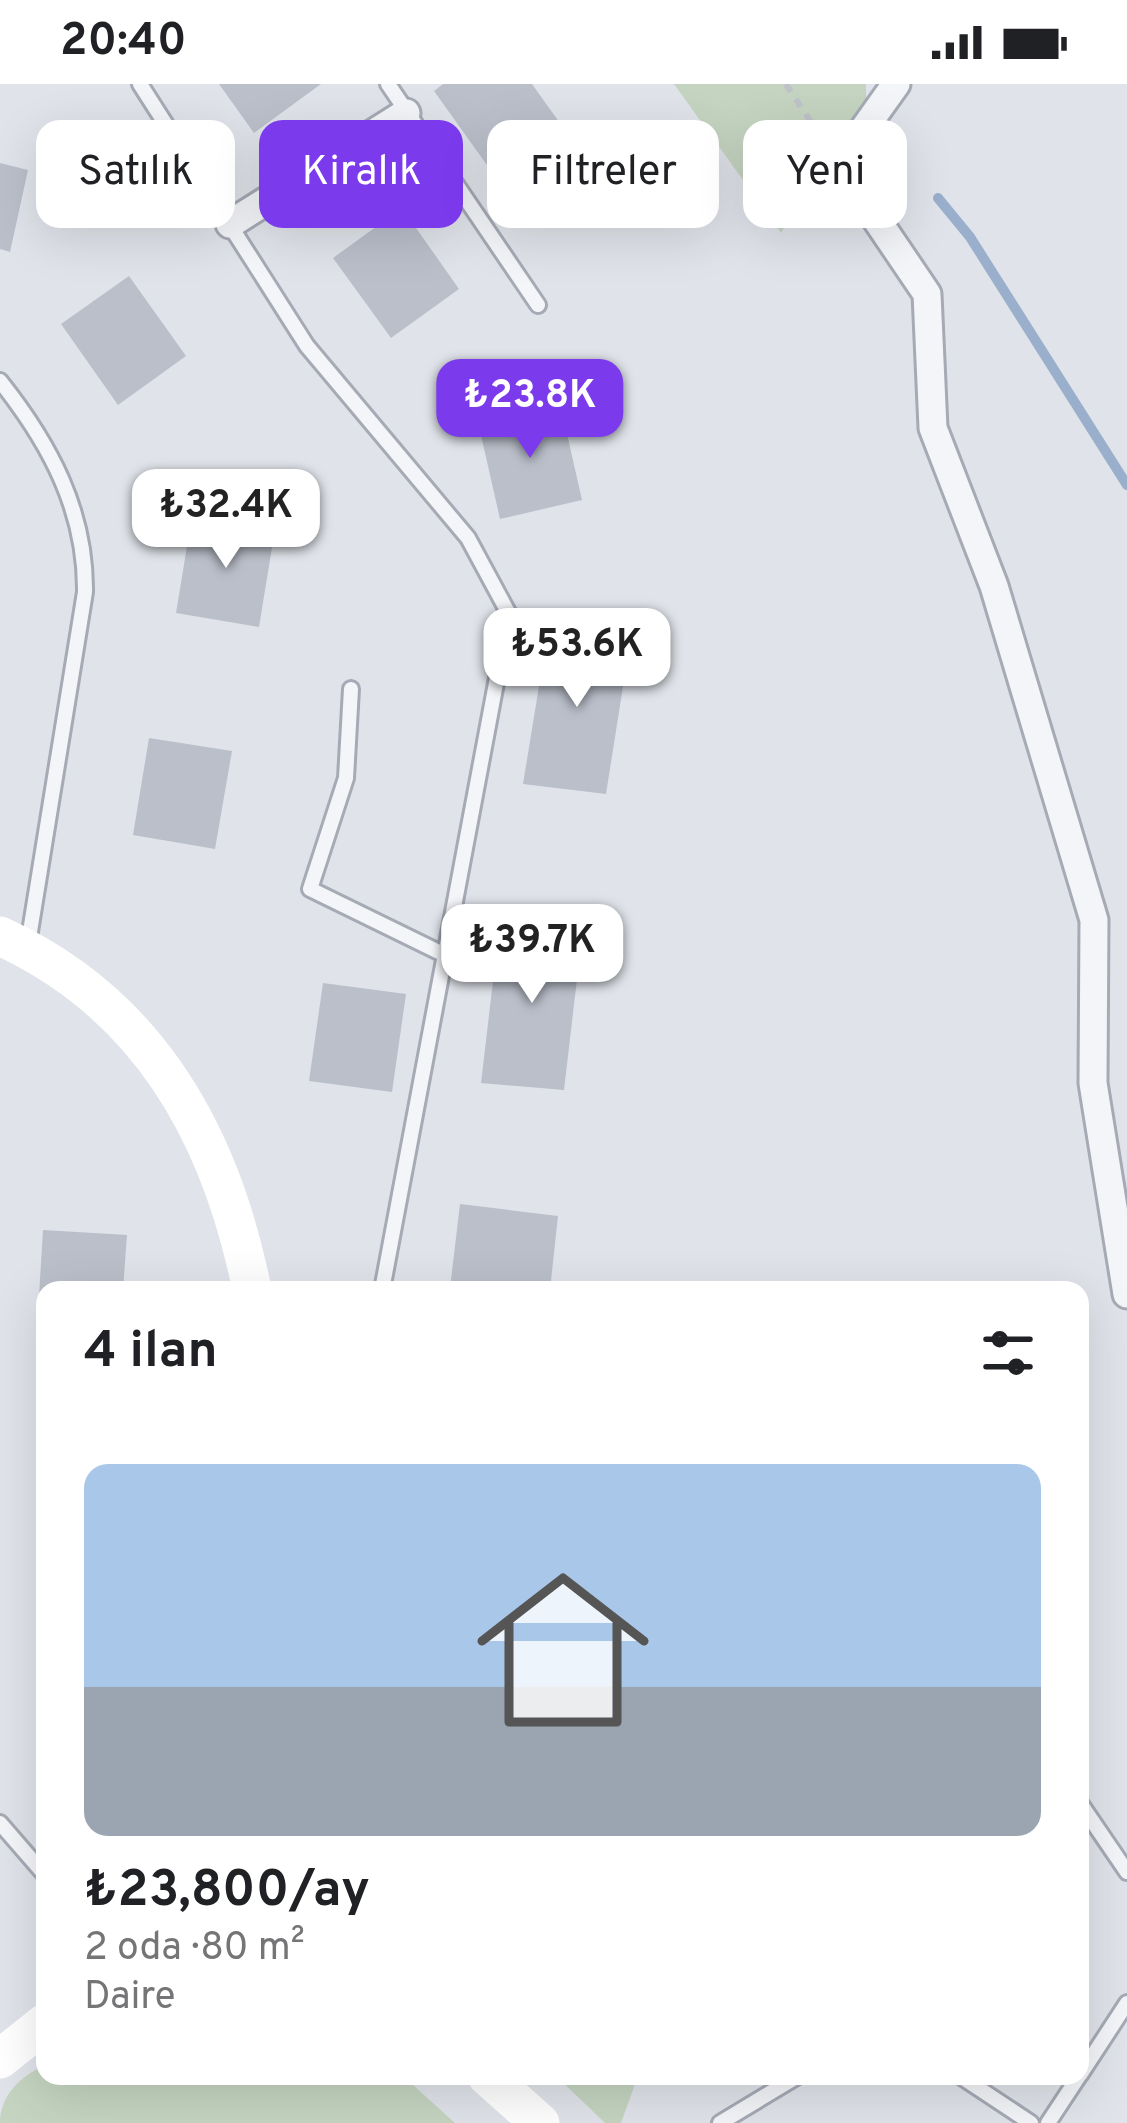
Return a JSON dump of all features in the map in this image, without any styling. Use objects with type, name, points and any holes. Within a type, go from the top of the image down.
[{"type":"street","points":[[870,120],[896,84]]},
{"type":"street","points":[[235,221],[406,113]]},
{"type":"street","points":[[882,228],[926,294],[933,428],[994,586],[1094,920],[1093,1084],[1127,1294]]},
{"type":"street","points":[[14,943],[89,989],[142,1042],[185,1100],[221,1168],[250,1281]]},
{"type":"street","points":[[0,2059],[36,2030]]},
{"type":"street","points":[[497,2085],[540,2123]]},
{"type":"lane","points":[[140,84],[163,120]]},
{"type":"lane","points":[[388,84],[538,305]]},
{"type":"lane","points":[[233,228],[307,346],[468,538],[509,614],[384,1281]]},
{"type":"lane","points":[[0,381],[24,412],[76,507],[85,547],[85,592],[28,918],[14,943]]},
{"type":"lane","points":[[351,689],[346,778],[310,889],[447,956]]},
{"type":"lane","points":[[1089,1816],[1127,1872]]},
{"type":"lane","points":[[0,1823],[36,1865]]},
{"type":"lane","points":[[1089,2061],[1127,2003]]},
{"type":"lane","points":[[720,2123],[783,2085]]},
{"type":"lane","points":[[974,2085],[1031,2123]]},
{"type":"lane","points":[[1048,2123],[1073,2085]]},
{"type":"path","points":[[786,84],[810,120]]},
{"type":"green space","points":[[674,84],[866,84],[866,98],[852,120],[743,120],[743,180],[719,147],[719,120],[700,120]]},
{"type":"green space","points":[[36,2070],[36,2085],[413,2085],[455,2123],[0,2123],[4,2104]]},
{"type":"green space","points":[[565,2085],[635,2085],[621,2123],[605,2123]]},
{"type":"building","points":[[219,84],[321,84],[272,120],[259,120],[254,133]]},
{"type":"building","points":[[443,84],[532,84],[558,120],[487,120],[487,165],[463,132],[463,120],[455,120],[434,91]]},
{"type":"building","points":[[0,163],[28,170],[10,252],[0,249]]},
{"type":"building","points":[[374,228],[416,228],[459,289],[391,338],[333,258]]},
{"type":"building","points":[[129,276],[186,356],[118,405],[61,324]]},
{"type":"building","points":[[560,403],[582,500],[500,519],[478,422]]},
{"type":"building","points":[[192,516],[275,529],[259,627],[176,613]]},
{"type":"building","points":[[549,625],[631,636],[606,794],[523,784]]},
{"type":"building","points":[[149,738],[232,751],[215,849],[133,835]]},
{"type":"building","points":[[500,922],[583,928],[564,1090],[481,1083]]},
{"type":"building","points":[[323,983],[406,994],[392,1092],[309,1081]]},
{"type":"building","points":[[460,1204],[558,1216],[551,1281],[451,1281]]},
{"type":"building","points":[[43,1230],[127,1235],[124,1281],[40,1281]]},
{"type":"waterway","points":[[938,198],[970,237],[1127,485]]}]
